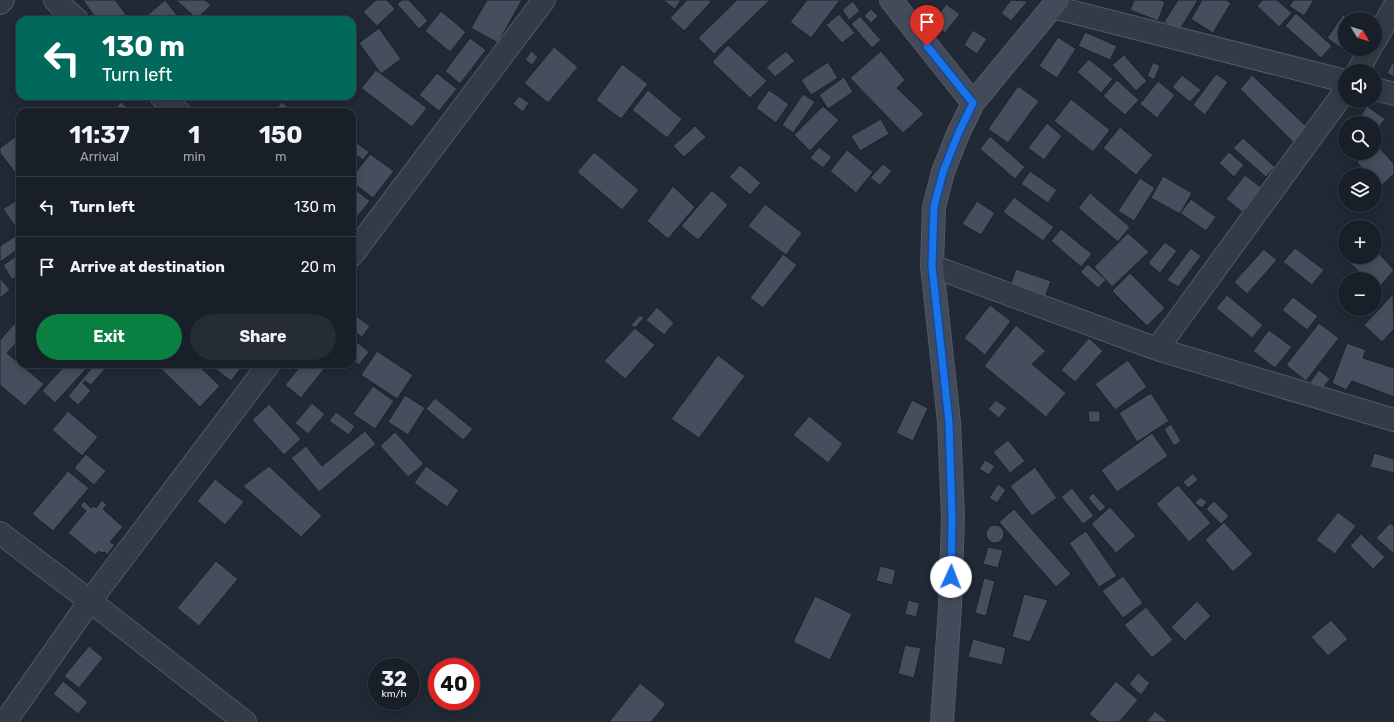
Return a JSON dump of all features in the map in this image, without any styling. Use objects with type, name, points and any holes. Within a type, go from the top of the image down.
[{"type":"street","points":[[0,3],[3,0]]},
{"type":"street","points":[[55,0],[73,16]]},
{"type":"street","points":[[356,250],[544,0]]},
{"type":"street","points":[[891,0],[973,103]]},
{"type":"street","points":[[942,722],[950,607],[952,518],[949,422],[932,266],[934,207],[943,172],[958,134],[973,103],[1056,3],[1338,79]]},
{"type":"street","points":[[1382,28],[1394,7]]},
{"type":"street","points":[[1382,91],[1394,94]]},
{"type":"street","points":[[166,100],[174,108]]},
{"type":"street","points":[[1157,349],[1338,101]]},
{"type":"street","points":[[932,266],[1157,349],[1394,420]]},
{"type":"street","points":[[5,722],[90,601],[266,368]]},
{"type":"street","points":[[0,533],[245,722]]},
{"type":"building","points":[[83,0],[115,0],[127,16],[94,16]]},
{"type":"building","points":[[165,0],[178,16],[146,16]]},
{"type":"building","points":[[176,0],[205,0],[211,5],[200,16],[194,16]]},
{"type":"building","points":[[376,0],[387,0],[395,9],[377,26],[363,12]]},
{"type":"building","points":[[402,0],[409,0],[428,21],[419,29],[397,4]]},
{"type":"building","points":[[487,0],[522,0],[498,43],[471,28]]},
{"type":"building","points":[[663,0],[681,0],[675,9]]},
{"type":"building","points":[[687,0],[709,0],[711,2],[684,31],[670,18]]},
{"type":"building","points":[[737,0],[770,0],[714,54],[698,38]]},
{"type":"building","points":[[807,0],[840,0],[811,38],[790,22]]},
{"type":"building","points":[[1011,0],[1028,1],[1011,21],[1001,13]]},
{"type":"building","points":[[1134,0],[1161,0],[1165,2],[1158,21],[1130,10]]},
{"type":"building","points":[[1178,0],[1198,0],[1179,31],[1164,22]]},
{"type":"building","points":[[1202,0],[1226,0],[1231,3],[1213,33],[1191,19]]},
{"type":"building","points":[[1263,0],[1277,0],[1292,13],[1279,27],[1257,6]]},
{"type":"building","points":[[1294,0],[1314,0],[1304,16],[1289,6]]},
{"type":"building","points":[[853,1],[860,11],[849,20],[842,10]]},
{"type":"building","points":[[946,4],[960,14],[945,33],[933,23]]},
{"type":"building","points":[[871,9],[878,16],[871,23],[864,16]]},
{"type":"building","points":[[441,11],[466,32],[450,52],[425,31]]},
{"type":"building","points":[[1296,13],[1332,46],[1321,58],[1285,26]]},
{"type":"building","points":[[839,14],[855,33],[842,43],[826,25]]},
{"type":"building","points":[[860,16],[881,40],[872,48],[851,24]]},
{"type":"building","points":[[1338,22],[1338,46],[1327,38]]},
{"type":"building","points":[[379,28],[401,59],[381,74],[359,43]]},
{"type":"building","points":[[973,30],[987,39],[977,54],[964,45]]},
{"type":"building","points":[[1085,32],[1117,46],[1110,60],[1078,46]]},
{"type":"building","points":[[1058,37],[1076,49],[1057,78],[1039,66]]},
{"type":"building","points":[[470,38],[486,50],[460,84],[445,71]]},
{"type":"building","points":[[728,45],[767,81],[750,98],[712,62]]},
{"type":"building","points":[[554,47],[578,67],[548,103],[524,83]]},
{"type":"building","points":[[531,51],[538,57],[532,65],[525,60]]},
{"type":"building","points":[[786,51],[795,61],[775,77],[766,67]]},
{"type":"building","points":[[881,51],[905,80],[897,88],[924,114],[903,133],[850,78]]},
{"type":"building","points":[[1124,55],[1147,81],[1136,91],[1112,65]]},
{"type":"building","points":[[1089,59],[1113,79],[1101,93],[1077,72]]},
{"type":"building","points":[[1394,60],[1394,77],[1387,73]]},
{"type":"building","points":[[828,62],[838,78],[811,95],[801,80]]},
{"type":"building","points":[[1153,62],[1160,66],[1154,80],[1147,76]]},
{"type":"building","points":[[622,64],[648,84],[621,119],[596,100]]},
{"type":"building","points":[[376,70],[427,108],[412,127],[361,88]]},
{"type":"building","points":[[437,73],[457,89],[439,111],[419,95]]},
{"type":"building","points":[[1216,74],[1228,82],[1205,115],[1193,105]]},
{"type":"building","points":[[1182,75],[1201,90],[1190,102],[1172,87]]},
{"type":"building","points":[[1252,75],[1309,129],[1296,145],[1240,89]]},
{"type":"building","points":[[844,77],[853,92],[828,109],[819,95]]},
{"type":"building","points":[[1117,80],[1139,100],[1125,115],[1103,96]]},
{"type":"building","points":[[1158,81],[1175,95],[1157,118],[1140,104]]},
{"type":"building","points":[[1018,86],[1039,101],[1008,143],[988,129]]},
{"type":"building","points":[[648,90],[682,119],[667,138],[632,110]]},
{"type":"building","points":[[769,90],[789,104],[776,123],[756,108]]},
{"type":"building","points":[[803,94],[815,102],[793,133],[782,125]]},
{"type":"building","points":[[519,96],[529,103],[523,112],[513,104]]},
{"type":"building","points":[[1071,99],[1110,130],[1093,152],[1054,121]]},
{"type":"building","points":[[121,102],[128,108],[116,108]]},
{"type":"building","points":[[282,102],[289,108],[277,108]]},
{"type":"building","points":[[823,106],[839,120],[810,151],[794,135]]},
{"type":"building","points":[[1366,108],[1370,108],[1381,116],[1361,116]]},
{"type":"building","points":[[881,119],[889,134],[860,151],[851,136]]},
{"type":"building","points":[[1047,123],[1062,136],[1044,160],[1028,148]]},
{"type":"building","points":[[695,126],[706,137],[684,157],[673,146]]},
{"type":"building","points":[[1120,127],[1153,155],[1136,175],[1103,148]]},
{"type":"building","points":[[16,136],[16,174],[0,153],[0,148]]},
{"type":"building","points":[[990,136],[1025,167],[1015,179],[980,149]]},
{"type":"building","points":[[1243,138],[1275,167],[1266,177],[1233,148]]},
{"type":"building","points":[[356,142],[369,152],[363,160],[356,155]]},
{"type":"building","points":[[819,147],[832,157],[823,168],[810,158]]},
{"type":"building","points":[[847,150],[873,172],[856,193],[830,171]]},
{"type":"building","points":[[1382,151],[1394,164],[1394,174],[1382,185],[1382,168],[1362,168],[1357,162],[1359,160],[1382,160]]},
{"type":"building","points":[[594,152],[639,190],[622,210],[577,172]]},
{"type":"building","points":[[1229,152],[1244,165],[1234,177],[1219,163]]},
{"type":"building","points":[[370,154],[394,171],[373,198],[356,185],[356,172]]},
{"type":"building","points":[[883,164],[892,171],[880,185],[870,178]]},
{"type":"building","points":[[740,165],[761,183],[750,195],[729,177]]},
{"type":"building","points":[[1030,171],[1057,190],[1048,203],[1021,184]]},
{"type":"building","points":[[1245,175],[1262,188],[1242,212],[1226,199]]},
{"type":"building","points":[[1163,176],[1192,193],[1180,214],[1151,198]]},
{"type":"building","points":[[1140,178],[1155,188],[1134,221],[1118,211]]},
{"type":"building","points":[[673,186],[695,207],[668,239],[647,221]]},
{"type":"building","points":[[356,190],[370,201],[356,218]]},
{"type":"building","points":[[712,190],[728,205],[698,240],[681,226]]},
{"type":"building","points":[[1090,193],[1130,227],[1118,242],[1078,208]]},
{"type":"building","points":[[1014,197],[1054,227],[1043,241],[1003,212]]},
{"type":"building","points":[[1191,199],[1216,217],[1206,231],[1180,213]]},
{"type":"building","points":[[16,201],[16,228],[3,209]]},
{"type":"building","points":[[977,201],[995,213],[981,235],[962,224]]},
{"type":"building","points":[[765,204],[802,233],[786,255],[748,226]]},
{"type":"building","points":[[1061,229],[1092,254],[1081,267],[1051,241]]},
{"type":"building","points":[[1128,233],[1149,252],[1112,287],[1094,267]]},
{"type":"building","points":[[16,236],[16,251],[0,262],[0,246]]},
{"type":"building","points":[[1165,242],[1177,251],[1160,273],[1148,263]]},
{"type":"building","points":[[1191,248],[1201,256],[1178,287],[1167,280]]},
{"type":"building","points":[[1295,248],[1324,270],[1312,285],[1283,262]]},
{"type":"building","points":[[1264,249],[1277,260],[1247,294],[1234,282]]},
{"type":"building","points":[[783,254],[797,265],[763,308],[750,298]]},
{"type":"building","points":[[16,256],[16,277],[12,280],[3,265]]},
{"type":"building","points":[[1382,257],[1394,270],[1382,284],[1382,272],[1359,272],[1351,264],[1382,264]]},
{"type":"building","points":[[1088,264],[1106,280],[1098,288],[1080,272]]},
{"type":"building","points":[[1016,269],[1051,281],[1043,303],[1008,292]]},
{"type":"building","points":[[1130,273],[1165,308],[1147,326],[1112,291]]},
{"type":"building","points":[[0,278],[10,290],[0,298]]},
{"type":"building","points":[[1393,294],[1394,329],[1382,342],[1364,325],[1372,316],[1382,316],[1382,306]]},
{"type":"building","points":[[1227,295],[1263,325],[1252,338],[1216,308]]},
{"type":"building","points":[[1293,297],[1318,316],[1307,330],[1282,310]]},
{"type":"building","points":[[990,305],[1011,321],[985,355],[964,338]]},
{"type":"building","points":[[657,307],[674,323],[664,335],[646,320]]},
{"type":"building","points":[[640,315],[644,318],[635,328],[631,325]]},
{"type":"building","points":[[356,316],[370,326],[362,337],[356,333]]},
{"type":"building","points":[[1319,323],[1339,338],[1306,381],[1286,365]]},
{"type":"building","points":[[14,324],[16,326],[16,343],[7,353],[16,361],[16,368],[25,368],[44,384],[25,406],[0,385],[0,340]]},
{"type":"building","points":[[1016,325],[1046,351],[1032,364],[1066,393],[1046,417],[984,366]]},
{"type":"building","points":[[635,328],[655,345],[625,379],[604,361]]},
{"type":"building","points":[[1269,330],[1292,347],[1275,368],[1253,351]]},
{"type":"building","points":[[1089,338],[1103,351],[1075,382],[1061,370]]},
{"type":"building","points":[[356,341],[369,352],[359,365],[356,362]]},
{"type":"building","points":[[1347,343],[1366,350],[1363,358],[1394,368],[1394,397],[1352,381],[1346,390],[1332,383]]},
{"type":"building","points":[[377,351],[413,375],[397,399],[361,375]]},
{"type":"building","points":[[718,355],[745,376],[699,438],[671,419]]},
{"type":"building","points":[[1128,360],[1147,387],[1115,410],[1095,384]]},
{"type":"building","points":[[62,368],[86,369],[55,403],[42,391]]},
{"type":"building","points":[[92,368],[106,368],[91,385],[85,381],[83,383],[91,391],[78,405],[68,396]]},
{"type":"building","points":[[160,368],[201,368],[220,386],[200,407]]},
{"type":"building","points":[[214,368],[241,368],[231,381]]},
{"type":"building","points":[[299,368],[325,368],[301,398],[285,385]]},
{"type":"building","points":[[1319,370],[1330,379],[1321,390],[1310,382]]},
{"type":"building","points":[[373,386],[394,401],[375,429],[353,414]]},
{"type":"building","points":[[1151,393],[1169,421],[1137,442],[1119,413]]},
{"type":"building","points":[[405,395],[425,408],[408,435],[388,422]]},
{"type":"building","points":[[435,398],[473,429],[463,440],[426,409]]},
{"type":"building","points":[[912,400],[928,408],[913,441],[896,433]]},
{"type":"building","points":[[996,400],[1007,408],[999,418],[988,409]]},
{"type":"building","points":[[312,403],[325,414],[308,434],[295,423]]},
{"type":"building","points":[[269,404],[301,439],[284,455],[252,420]]},
{"type":"building","points":[[68,411],[98,437],[82,456],[52,430]]},
{"type":"building","points":[[1088,411],[1100,411],[1100,422],[1089,422]]},
{"type":"building","points":[[336,412],[355,426],[349,435],[329,421]]},
{"type":"building","points":[[809,416],[843,444],[828,463],[793,435]]},
{"type":"building","points":[[1171,424],[1181,441],[1174,446],[1164,429]]},
{"type":"building","points":[[365,431],[376,444],[319,492],[291,458],[306,446],[322,466]]},
{"type":"building","points":[[395,432],[424,464],[408,477],[380,446]]},
{"type":"building","points":[[1152,433],[1168,456],[1117,492],[1101,470]]},
{"type":"building","points":[[1008,440],[1025,461],[1010,473],[993,452]]},
{"type":"building","points":[[1374,453],[1394,459],[1394,473],[1370,467]]},
{"type":"building","points":[[86,454],[106,471],[94,485],[74,468]]},
{"type":"building","points":[[985,460],[995,466],[989,475],[979,469]]},
{"type":"building","points":[[269,466],[322,516],[301,537],[243,486]]},
{"type":"building","points":[[426,466],[459,490],[447,507],[414,483]]},
{"type":"building","points":[[1035,467],[1057,498],[1032,516],[1010,486]]},
{"type":"building","points":[[68,471],[89,488],[53,531],[32,514]]},
{"type":"building","points":[[1193,473],[1198,480],[1188,488],[1183,482]]},
{"type":"building","points":[[215,479],[244,502],[225,525],[197,501]]},
{"type":"building","points":[[998,484],[1006,490],[997,503],[989,498]]},
{"type":"building","points":[[1178,485],[1211,523],[1189,542],[1156,504]]},
{"type":"building","points":[[1072,488],[1094,516],[1083,524],[1061,497]]},
{"type":"building","points":[[1093,493],[1106,507],[1100,512],[1088,498]]},
{"type":"building","points":[[1200,497],[1207,502],[1202,508],[1195,503]]},
{"type":"building","points":[[102,500],[107,505],[103,509],[123,527],[110,542],[115,545],[109,554],[99,551],[95,555],[68,533],[86,511],[80,506],[84,501],[91,508],[94,506],[96,508]]},
{"type":"building","points":[[1214,501],[1229,516],[1221,524],[1206,509]]},
{"type":"building","points":[[1110,507],[1136,536],[1116,553],[1091,524]]},
{"type":"building","points":[[1014,509],[1071,574],[1056,587],[999,522]]},
{"type":"building","points":[[1338,512],[1356,526],[1335,554],[1316,540]]},
{"type":"building","points":[[1224,522],[1253,554],[1233,572],[1205,540]]},
{"type":"building","points":[[1390,523],[1394,526],[1394,554],[1376,538]]},
{"type":"building","points":[[995,525],[1001,528],[1004,534],[1001,540],[995,543],[989,540],[986,534],[989,528]]},
{"type":"building","points":[[1086,531],[1117,576],[1099,587],[1069,543]]},
{"type":"building","points":[[1361,534],[1385,557],[1373,569],[1350,546]]},
{"type":"building","points":[[988,547],[1003,550],[998,568],[983,564]]},
{"type":"building","points":[[216,561],[238,579],[199,626],[177,608]]},
{"type":"building","points":[[880,566],[896,570],[892,585],[876,581]]},
{"type":"building","points":[[1123,576],[1143,603],[1123,618],[1102,591]]},
{"type":"building","points":[[984,578],[995,581],[986,616],[975,613]]},
{"type":"building","points":[[1024,594],[1048,600],[1030,642],[1012,637]]},
{"type":"building","points":[[815,596],[852,614],[830,660],[793,642]]},
{"type":"building","points":[[908,600],[920,603],[916,617],[905,614]]},
{"type":"building","points":[[1197,601],[1211,616],[1185,641],[1171,627]]},
{"type":"building","points":[[1146,607],[1173,640],[1152,658],[1124,625]]},
{"type":"building","points":[[1331,620],[1348,639],[1328,656],[1311,637]]},
{"type":"building","points":[[973,639],[1006,648],[1002,665],[968,657]]},
{"type":"building","points":[[905,645],[921,648],[914,678],[898,674]]},
{"type":"building","points":[[89,646],[103,658],[79,688],[64,676]]},
{"type":"building","points":[[1138,673],[1150,683],[1141,695],[1129,684]]},
{"type":"building","points":[[63,681],[88,702],[78,714],[53,694]]},
{"type":"building","points":[[1116,681],[1138,700],[1119,722],[1099,722],[1089,714]]},
{"type":"building","points":[[640,683],[666,704],[651,722],[609,722]]},
{"type":"building","points":[[1155,711],[1168,722],[1146,722]]},
{"type":"route","points":[[927,46],[973,103],[958,134],[943,172],[934,207],[932,266],[949,422],[952,518],[951,577]]}]
